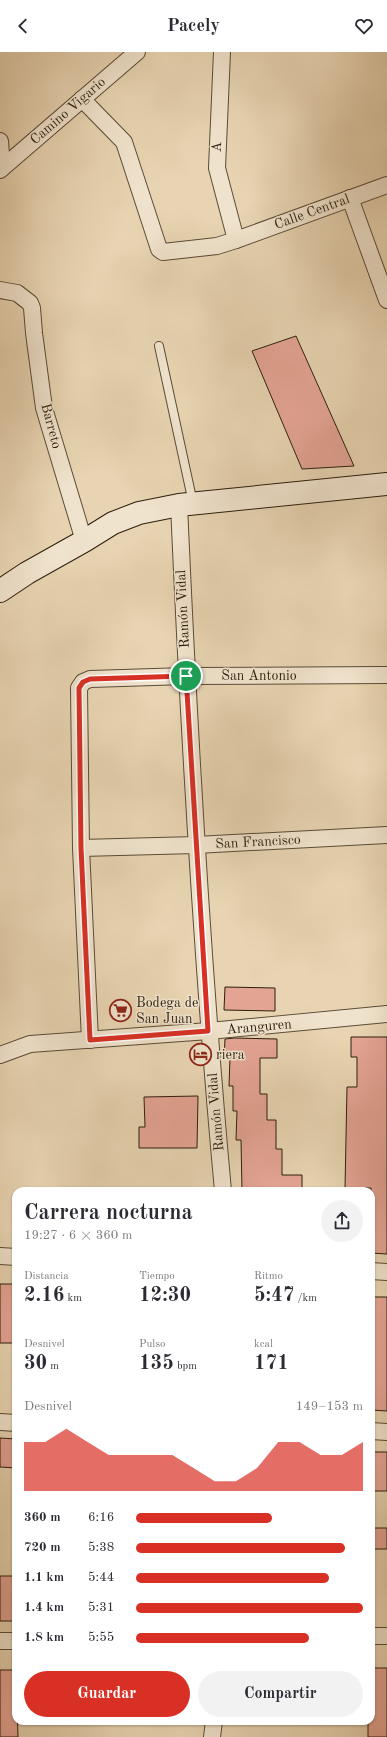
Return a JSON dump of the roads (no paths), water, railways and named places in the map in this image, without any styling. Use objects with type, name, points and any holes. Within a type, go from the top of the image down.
[{"type":"main road","points":[[0,591],[26,573],[113,523],[139,513],[186,504],[387,484]]},
{"type":"street","name":"A","points":[[222,52],[217,168],[236,240]]},
{"type":"street","name":"Camino Vigario","points":[[1,169],[135,53]]},
{"type":"street","name":"Calle Central","points":[[82,99],[124,142],[161,252],[217,246],[387,185]]},
{"type":"street","points":[[0,141],[1,169]]},
{"type":"street","points":[[350,198],[387,300]]},
{"type":"street","name":"Barreto","points":[[0,290],[17,293],[24,298],[32,308],[44,408],[84,541]]},
{"type":"street","name":"Ramón Vidal","points":[[186,504],[186,676],[208,1031],[223,1187]]},
{"type":"street","name":"San Antonio","points":[[81,848],[79,688],[83,682],[90,679],[186,676],[387,675]]},
{"type":"street","name":"San Francisco","points":[[81,848],[196,845],[387,835]]},
{"type":"street","points":[[81,848],[90,1040]]},
{"type":"street","name":"Aranguren","points":[[0,1055],[30,1044],[208,1031],[387,1014]]},
{"type":"street","points":[[0,1256],[12,1257]]},
{"type":"street","points":[[375,1271],[387,1272]]},
{"type":"street","points":[[0,1422],[12,1423]]},
{"type":"street","points":[[375,1431],[387,1432]]},
{"type":"street","points":[[375,1636],[387,1636]]},
{"type":"street","points":[[0,1641],[12,1641]]},
{"type":"street","points":[[212,1737],[214,1725]]},
{"type":"lane","points":[[159,346],[186,504]]},
{"type":"place","name":"Bodega de San Juan","points":[[121,1011]]},
{"type":"place","name":"riera","points":[[200,1055]]}]
